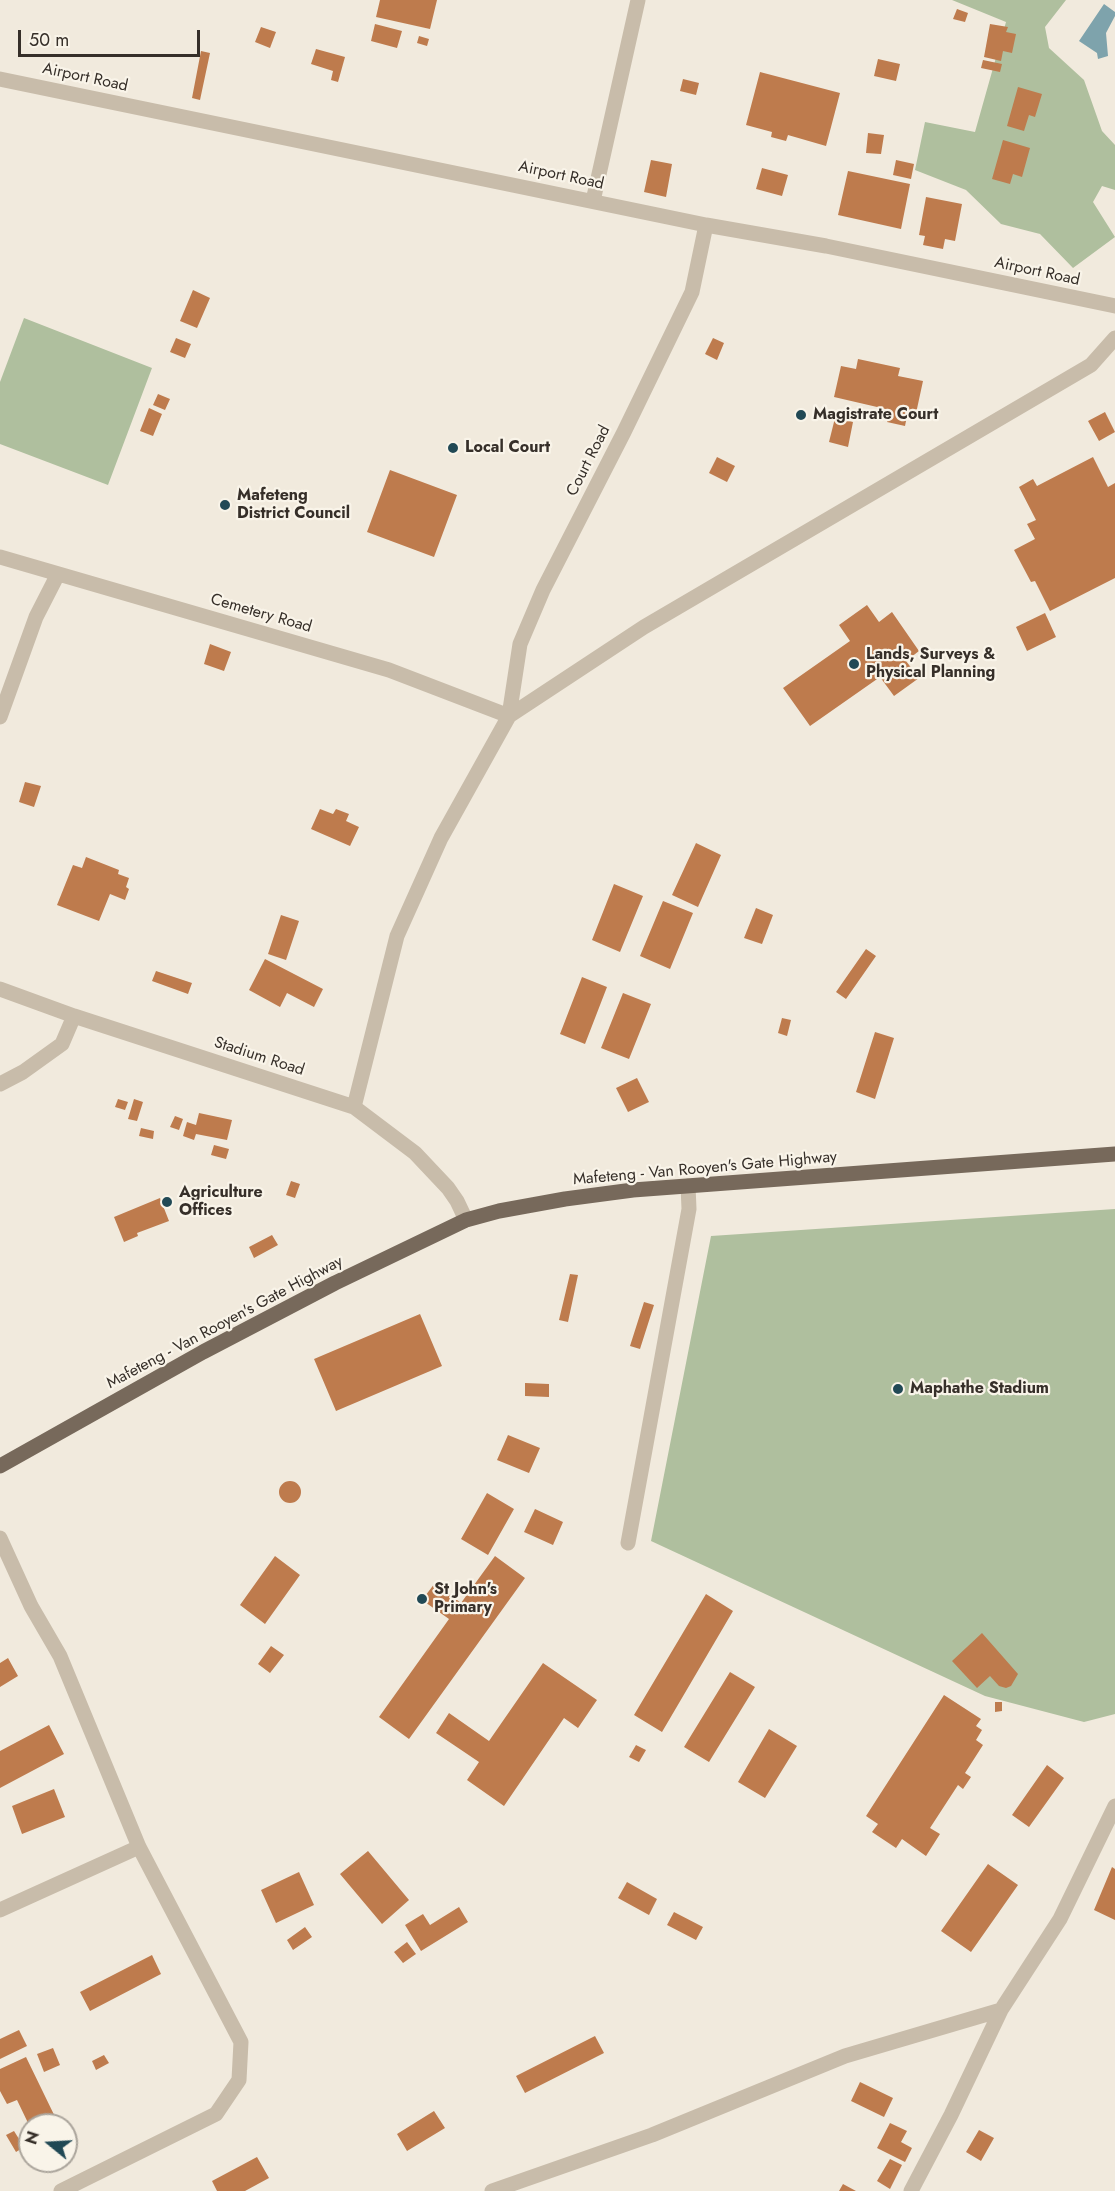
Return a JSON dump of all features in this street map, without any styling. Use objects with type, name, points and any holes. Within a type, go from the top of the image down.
[{"type":"main road","name":"Mafeteng - Van Rooyen's Gate Highway","points":[[0,1466],[214,1347],[335,1283],[466,1220],[499,1211],[565,1199],[633,1190],[1115,1154]]},
{"type":"street","points":[[593,201],[638,0]]},
{"type":"street","name":"Airport Road","points":[[0,79],[706,225],[826,246],[1115,306]]},
{"type":"street","name":"Court Road","points":[[509,716],[520,644],[543,590],[692,292],[706,225]]},
{"type":"street","points":[[354,1107],[397,936],[441,838],[509,716],[644,627],[1091,365],[1115,339]]},
{"type":"street","name":"Cemetery Road","points":[[0,557],[389,670],[509,716]]},
{"type":"street","points":[[0,717],[36,617],[58,574]]},
{"type":"street","name":"Stadium Road","points":[[0,989],[74,1016],[354,1107],[415,1153],[448,1188],[466,1220]]},
{"type":"street","points":[[0,1084],[23,1072],[62,1044],[74,1016]]},
{"type":"street","points":[[628,1543],[689,1209],[688,1186]]},
{"type":"street","points":[[0,1538],[31,1606],[60,1656],[139,1847],[241,2042],[239,2079],[216,2114],[61,2191]]},
{"type":"street","points":[[911,2191],[951,2115],[1001,2010],[1059,1919],[1115,1806]]},
{"type":"street","points":[[0,1910],[139,1847]]},
{"type":"street","points":[[492,2191],[652,2135],[845,2056],[1001,2010]]},
{"type":"green space","points":[[952,0],[1066,0],[1045,27],[1049,48],[1084,80],[1102,131],[1115,145],[1115,190],[1102,186],[1093,202],[1115,237],[1073,268],[1040,234],[1001,224],[966,190],[915,170],[925,122],[975,132],[1006,22]]},
{"type":"green space","points":[[24,318],[152,368],[108,485],[0,444],[0,382]]},
{"type":"green space","name":"Maphathe Stadium","points":[[1115,1209],[1115,1714],[1084,1722],[985,1696],[651,1541],[711,1236]]},
{"type":"water","points":[[1104,4],[1115,12],[1115,16],[1106,33],[1108,56],[1098,59],[1097,53],[1079,41]]},
{"type":"building","points":[[380,0],[437,0],[430,29],[376,17]]},
{"type":"building","points":[[957,9],[968,13],[965,22],[953,19]]},
{"type":"building","points":[[375,24],[402,31],[397,48],[371,41]]},
{"type":"building","points":[[990,24],[1008,27],[1006,32],[1016,34],[1012,53],[1003,51],[1001,61],[984,57]]},
{"type":"building","points":[[261,27],[276,32],[270,48],[255,42]]},
{"type":"building","points":[[419,36],[429,39],[427,46],[417,43]]},
{"type":"building","points":[[316,49],[345,57],[338,82],[331,80],[333,71],[311,64]]},
{"type":"building","points":[[201,51],[210,53],[200,100],[192,98]]},
{"type":"building","points":[[878,59],[900,64],[896,81],[874,76]]},
{"type":"building","points":[[983,60],[1002,64],[1000,72],[981,68]]},
{"type":"building","points":[[760,72],[840,93],[826,146],[788,135],[786,141],[771,137],[772,132],[746,125]]},
{"type":"building","points":[[683,79],[699,83],[696,95],[680,91]]},
{"type":"building","points":[[1018,87],[1042,94],[1035,117],[1029,115],[1024,131],[1007,126]]},
{"type":"building","points":[[868,133],[884,135],[881,154],[866,153]]},
{"type":"building","points":[[1003,140],[1030,148],[1022,177],[1013,174],[1010,184],[992,179]]},
{"type":"building","points":[[651,160],[672,164],[666,197],[644,192]]},
{"type":"building","points":[[896,160],[914,164],[911,179],[893,175]]},
{"type":"building","points":[[762,168],[788,175],[782,196],[756,189]]},
{"type":"building","points":[[848,171],[910,184],[901,229],[838,215]]},
{"type":"building","points":[[926,197],[962,204],[955,241],[945,239],[943,249],[923,245],[925,236],[919,235]]},
{"type":"building","points":[[193,290],[210,298],[197,328],[180,321]]},
{"type":"building","points":[[176,338],[191,344],[185,358],[170,352]]},
{"type":"building","points":[[713,338],[724,343],[717,360],[705,354]]},
{"type":"building","points":[[858,359],[900,368],[898,376],[923,381],[915,418],[907,416],[905,426],[887,422],[890,410],[834,397],[841,366],[856,369]]},
{"type":"building","points":[[158,394],[170,399],[165,410],[153,405]]},
{"type":"building","points":[[149,408],[162,414],[153,436],[140,431]]},
{"type":"building","points":[[1105,412],[1115,432],[1099,441],[1088,421]]},
{"type":"building","points":[[835,418],[853,422],[848,447],[829,442]]},
{"type":"building","points":[[717,457],[735,466],[727,482],[709,473]]},
{"type":"building","points":[[1093,457],[1108,487],[1115,483],[1115,578],[1050,611],[1035,581],[1031,582],[1014,550],[1035,539],[1027,524],[1036,520],[1019,487],[1033,479],[1037,486]]},
{"type":"building","points":[[390,470],[457,495],[434,557],[367,532]]},
{"type":"building","points":[[867,605],[879,622],[892,612],[919,651],[906,661],[919,678],[894,696],[880,677],[810,726],[783,688],[850,641],[839,625]]},
{"type":"building","points":[[1045,613],[1056,637],[1027,651],[1016,627]]},
{"type":"building","points":[[210,644],[231,652],[224,671],[204,664]]},
{"type":"building","points":[[25,782],[41,786],[34,807],[19,802]]},
{"type":"building","points":[[320,809],[333,814],[336,809],[349,814],[346,821],[359,827],[350,846],[311,829]]},
{"type":"building","points":[[696,843],[721,855],[698,907],[672,895]]},
{"type":"building","points":[[86,857],[119,870],[118,874],[129,878],[126,887],[129,889],[125,900],[110,894],[99,921],[57,905],[73,865],[82,868]]},
{"type":"building","points":[[614,884],[643,896],[620,952],[592,940]]},
{"type":"building","points":[[663,901],[693,913],[670,969],[640,956]]},
{"type":"building","points":[[756,908],[773,915],[762,944],[744,938]]},
{"type":"building","points":[[281,915],[299,921],[286,960],[268,954]]},
{"type":"building","points":[[866,949],[876,956],[846,999],[836,992]]},
{"type":"building","points":[[265,959],[323,989],[314,1007],[287,993],[280,1007],[249,990]]},
{"type":"building","points":[[156,971],[192,983],[188,994],[152,981]]},
{"type":"building","points":[[582,977],[607,987],[585,1044],[560,1034]]},
{"type":"building","points":[[623,993],[651,1004],[629,1059],[601,1048]]},
{"type":"building","points":[[782,1018],[791,1020],[787,1036],[778,1033]]},
{"type":"building","points":[[875,1032],[894,1038],[875,1099],[856,1092]]},
{"type":"building","points":[[637,1078],[649,1102],[628,1112],[616,1088]]},
{"type":"building","points":[[118,1099],[128,1102],[125,1110],[115,1107]]},
{"type":"building","points":[[134,1099],[143,1102],[137,1121],[128,1119]]},
{"type":"building","points":[[199,1113],[232,1120],[227,1140],[196,1134],[194,1140],[183,1136],[187,1122],[196,1125]]},
{"type":"building","points":[[175,1116],[183,1119],[179,1130],[170,1127]]},
{"type":"building","points":[[141,1128],[154,1131],[153,1139],[139,1136]]},
{"type":"building","points":[[214,1145],[229,1149],[226,1159],[211,1155]]},
{"type":"building","points":[[291,1181],[300,1184],[295,1198],[286,1195]]},
{"type":"building","points":[[160,1198],[169,1221],[137,1233],[138,1236],[124,1242],[114,1217]]},
{"type":"building","points":[[272,1235],[278,1245],[254,1258],[249,1247]]},
{"type":"building","points":[[570,1274],[578,1275],[568,1322],[559,1320]]},
{"type":"building","points":[[644,1302],[654,1305],[640,1349],[630,1346]]},
{"type":"building","points":[[420,1314],[442,1366],[336,1411],[314,1359]]},
{"type":"building","points":[[525,1383],[549,1384],[549,1397],[525,1396]]},
{"type":"building","points":[[508,1435],[540,1448],[529,1473],[497,1460]]},
{"type":"building","points":[[290,1481],[298,1484],[301,1492],[298,1500],[290,1503],[282,1500],[279,1492],[282,1484]]},
{"type":"building","points":[[487,1493],[514,1509],[488,1555],[461,1539]]},
{"type":"building","points":[[535,1509],[563,1522],[553,1545],[524,1532]]},
{"type":"building","points":[[275,1556],[300,1575],[265,1624],[240,1605]]},
{"type":"building","points":[[495,1556],[525,1578],[409,1739],[379,1717],[449,1619],[422,1600],[435,1583],[461,1603]]},
{"type":"building","points":[[706,1594],[733,1611],[662,1732],[634,1715]]},
{"type":"building","points":[[982,1633],[1018,1674],[1011,1686],[1006,1688],[999,1686],[990,1676],[977,1688],[952,1661]]},
{"type":"building","points":[[271,1646],[284,1655],[270,1673],[258,1664]]},
{"type":"building","points":[[8,1658],[18,1676],[0,1687],[0,1663]]},
{"type":"building","points":[[543,1663],[597,1700],[578,1728],[564,1718],[504,1806],[467,1780],[479,1762],[436,1733],[449,1713],[489,1741]]},
{"type":"building","points":[[730,1672],[755,1687],[709,1762],[684,1747]]},
{"type":"building","points":[[944,1695],[981,1719],[976,1726],[982,1730],[976,1740],[983,1745],[965,1773],[971,1777],[963,1789],[958,1785],[930,1828],[940,1834],[926,1856],[902,1839],[896,1848],[872,1832],[878,1824],[866,1816]]},
{"type":"building","points":[[995,1702],[1002,1702],[1002,1711],[995,1712]]},
{"type":"building","points":[[49,1725],[64,1754],[0,1788],[0,1751]]},
{"type":"building","points":[[769,1729],[797,1746],[765,1798],[738,1782]]},
{"type":"building","points":[[636,1745],[646,1750],[639,1762],[629,1757]]},
{"type":"building","points":[[1047,1765],[1064,1778],[1029,1827],[1012,1815]]},
{"type":"building","points":[[54,1789],[65,1817],[22,1834],[12,1806]]},
{"type":"building","points":[[368,1851],[409,1900],[382,1924],[340,1874]]},
{"type":"building","points":[[988,1864],[1018,1885],[971,1952],[941,1931]]},
{"type":"building","points":[[1112,1867],[1115,1869],[1115,1920],[1094,1910]]},
{"type":"building","points":[[299,1872],[314,1905],[276,1923],[261,1890]]},
{"type":"building","points":[[627,1882],[657,1899],[649,1915],[618,1898]]},
{"type":"building","points":[[459,1907],[468,1922],[421,1951],[405,1925],[423,1914],[430,1925]]},
{"type":"building","points":[[674,1912],[703,1927],[696,1940],[667,1925]]},
{"type":"building","points":[[305,1927],[312,1937],[293,1950],[287,1940]]},
{"type":"building","points":[[407,1942],[416,1954],[403,1963],[394,1952]]},
{"type":"building","points":[[152,1955],[161,1974],[90,2011],[80,1992]]},
{"type":"building","points":[[19,2030],[27,2046],[0,2059],[0,2039]]},
{"type":"building","points":[[595,2036],[604,2053],[525,2093],[516,2076]]},
{"type":"building","points":[[53,2048],[60,2065],[44,2072],[37,2054]]},
{"type":"building","points":[[104,2055],[109,2063],[96,2070],[92,2061]]},
{"type":"building","points":[[26,2057],[53,2113],[23,2113],[17,2100],[7,2104],[0,2091],[0,2069]]},
{"type":"building","points":[[860,2082],[893,2098],[884,2117],[851,2101]]},
{"type":"building","points":[[434,2111],[445,2128],[407,2151],[397,2134]]},
{"type":"building","points":[[890,2123],[907,2131],[901,2142],[912,2148],[905,2162],[877,2148]]},
{"type":"building","points":[[979,2130],[994,2138],[981,2161],[966,2152]]},
{"type":"building","points":[[14,2131],[18,2137],[18,2151],[16,2152],[6,2135]]},
{"type":"building","points":[[257,2157],[269,2178],[245,2191],[217,2191],[212,2181]]},
{"type":"building","points":[[890,2159],[902,2165],[890,2189],[877,2181]]},
{"type":"building","points":[[843,2184],[856,2191],[839,2191]]},
{"type":"place","name":"Magistrate Court","points":[[801,415]]},
{"type":"place","name":"Local Court","points":[[453,448]]},
{"type":"place","name":"Mafeteng District Council","points":[[225,505]]},
{"type":"place","name":"Lands, Surveys & Physical Planning","points":[[854,664]]},
{"type":"place","name":"Agriculture Offices","points":[[167,1202]]},
{"type":"place","name":"Maphathe Stadium","points":[[898,1389]]},
{"type":"place","name":"St John's Primary","points":[[422,1599]]}]
